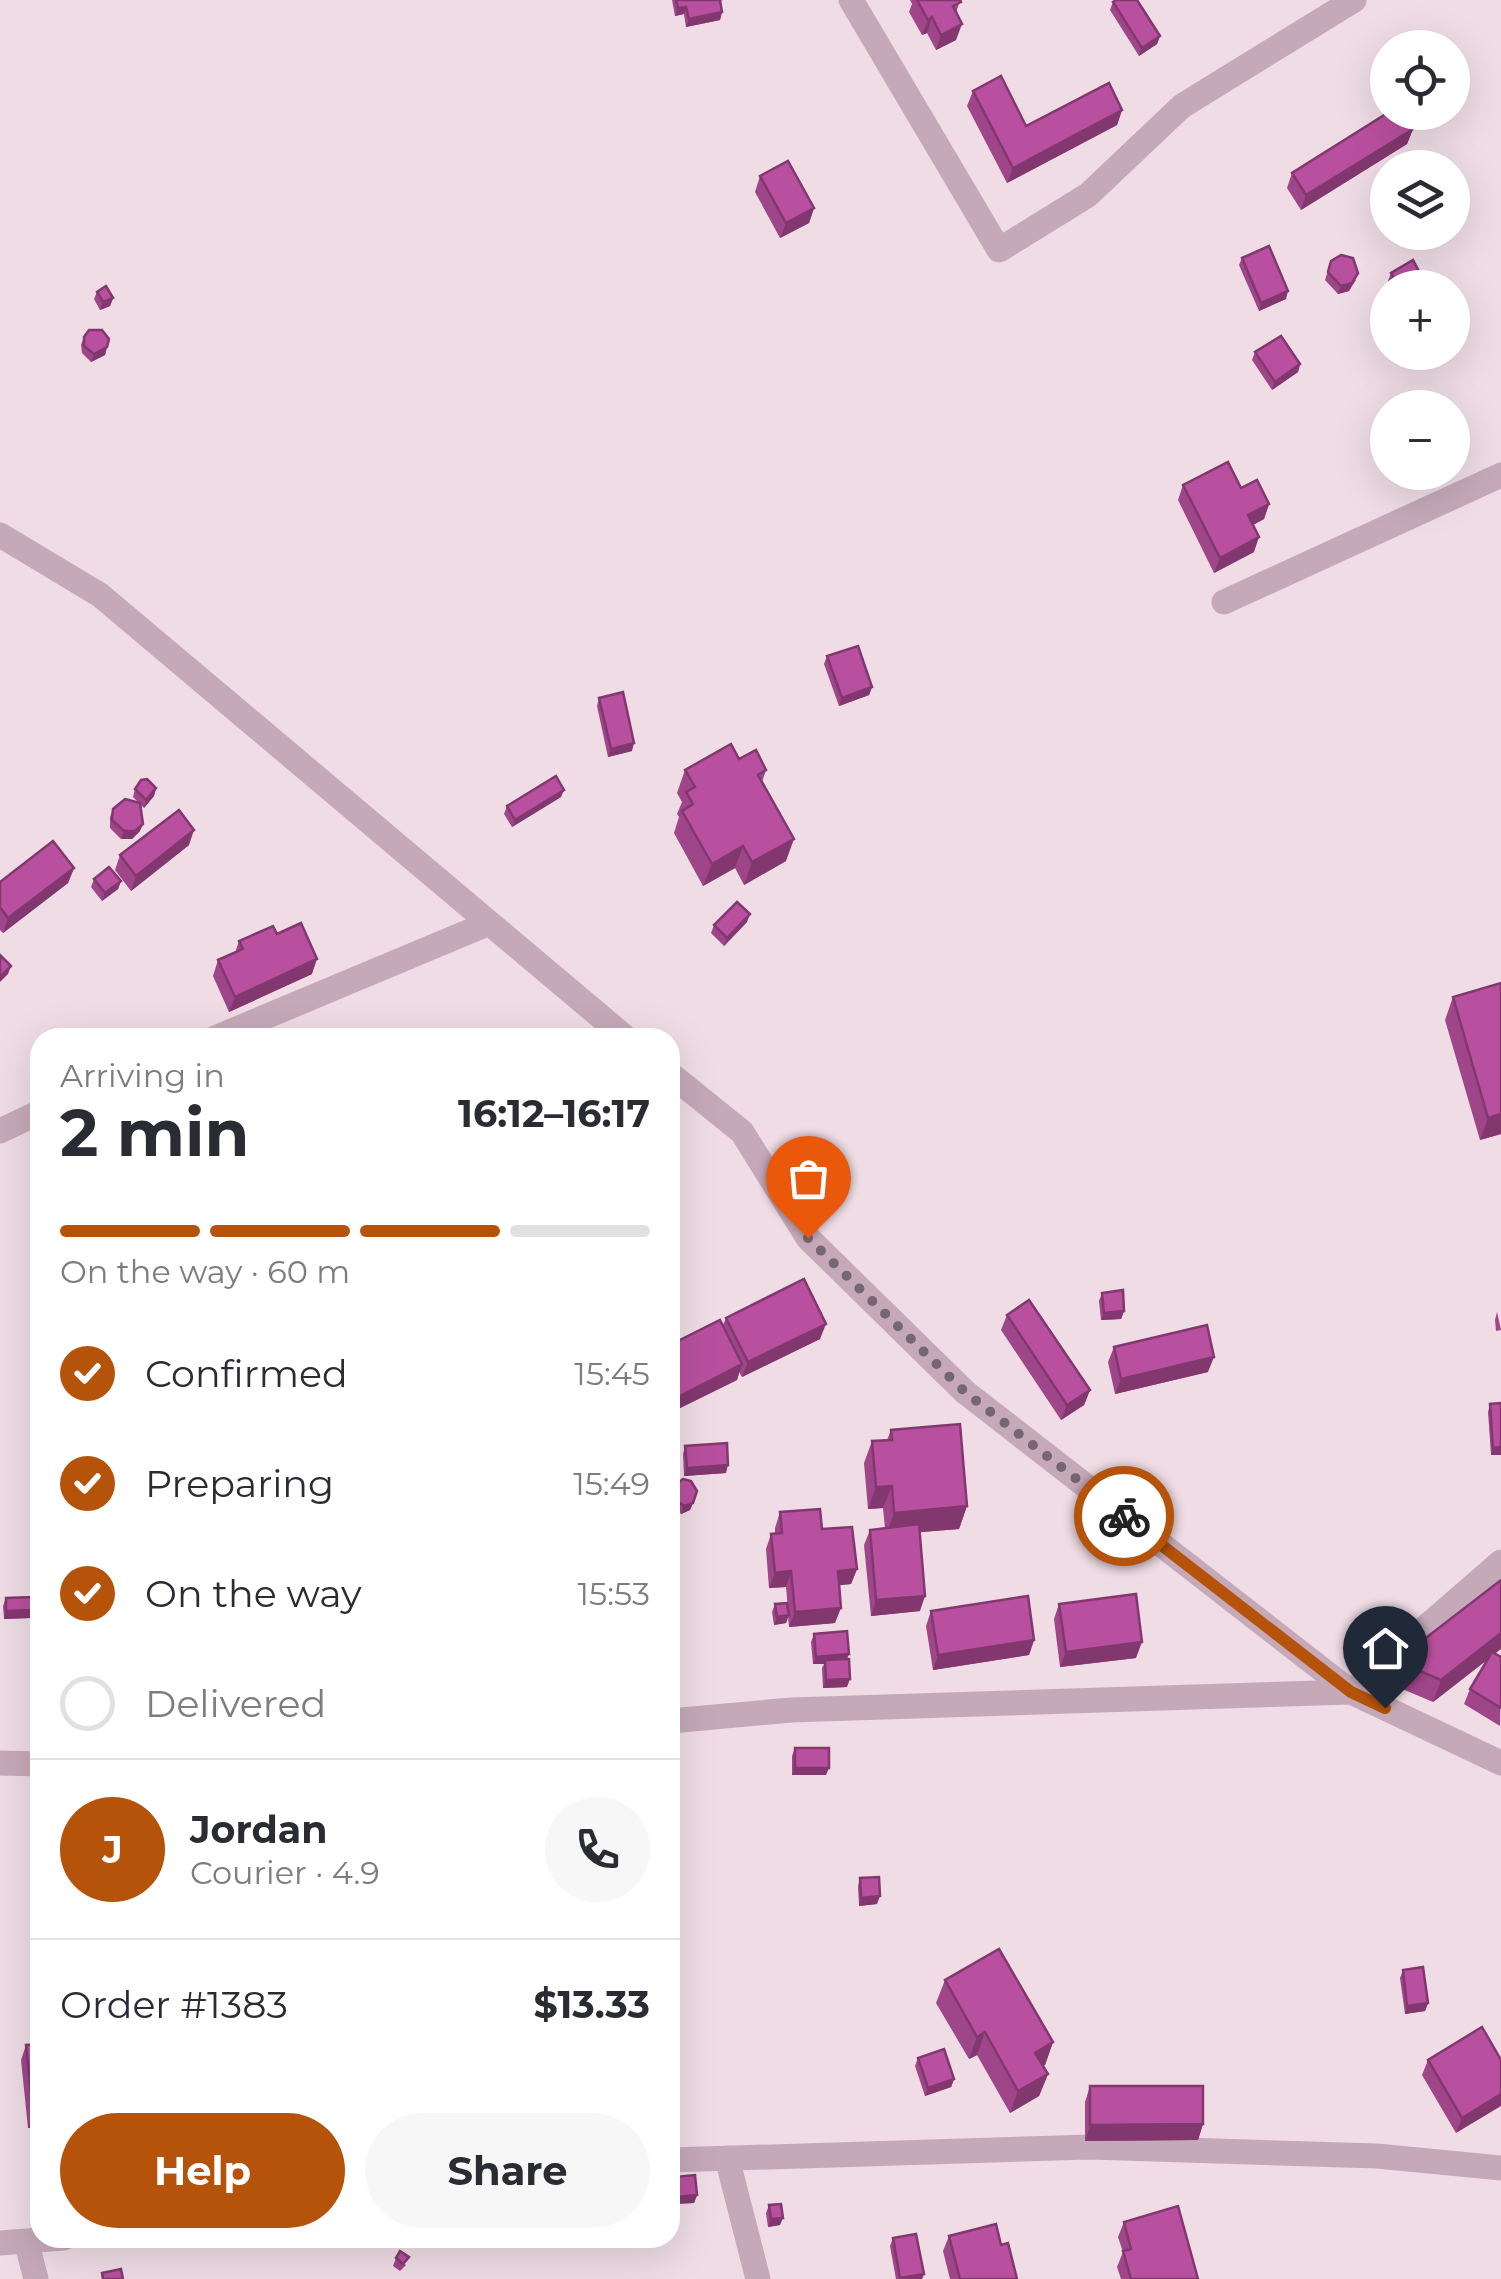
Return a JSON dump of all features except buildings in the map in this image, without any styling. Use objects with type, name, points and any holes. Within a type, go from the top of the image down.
[{"type":"street","points":[[850,0],[999,250],[1088,195],[1182,106],[1354,0]]},
{"type":"street","points":[[1224,602],[1501,475]]},
{"type":"street","points":[[0,535],[100,595],[614,1028]]},
{"type":"street","points":[[238,1028],[486,924]]},
{"type":"street","points":[[680,1082],[742,1132],[808,1238],[965,1392],[1351,1692],[1501,1763]]},
{"type":"street","points":[[0,1131],[30,1117]]},
{"type":"street","points":[[680,1720],[791,1710],[1351,1692],[1501,1562]]},
{"type":"street","points":[[0,1763],[30,1764]]},
{"type":"street","points":[[680,2160],[1089,2146],[1377,2156],[1501,2168]]},
{"type":"street","points":[[727,2158],[758,2279]]},
{"type":"street","points":[[0,2243],[30,2243]]},
{"type":"street","points":[[26,2244],[36,2279]]},
{"type":"way so far","points":[[808,1238],[965,1392],[1124,1516]]},
{"type":"route","points":[[1124,1516],[1351,1692],[1385,1708]]}]
